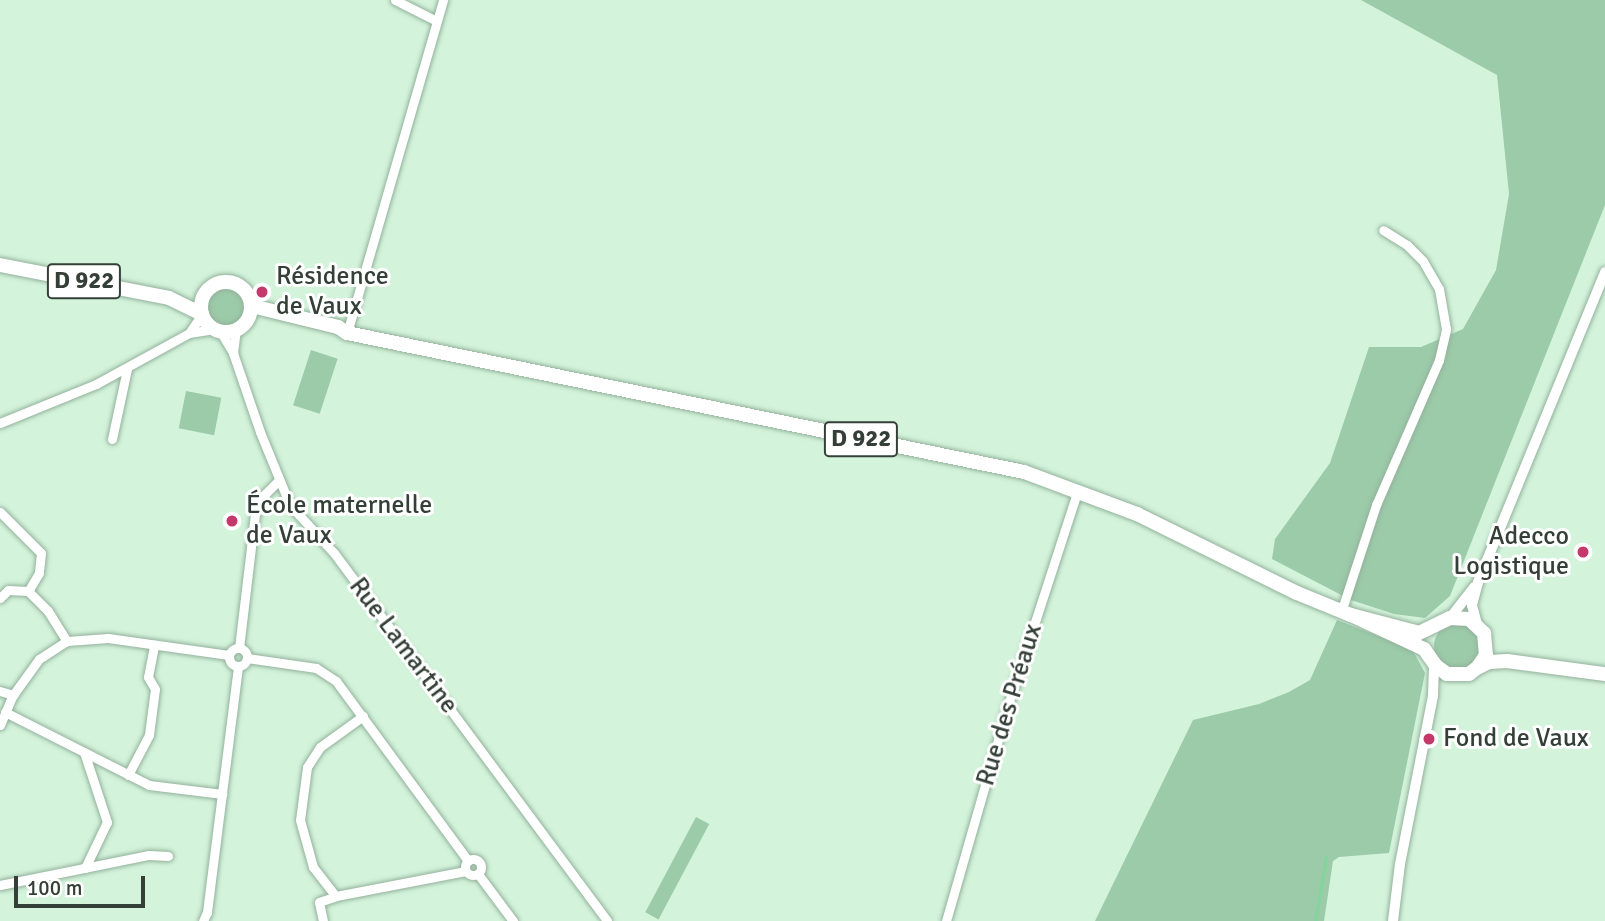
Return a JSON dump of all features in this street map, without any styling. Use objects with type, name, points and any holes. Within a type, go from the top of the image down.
[{"type":"main road","name":"D 922","points":[[0,265],[169,298],[203,296]]},
{"type":"main road","points":[[230,282],[244,289],[252,306],[241,326],[217,330],[202,314],[203,296],[215,284],[230,282]]},
{"type":"main road","name":"D 922","points":[[169,298],[202,314]]},
{"type":"main road","name":"D 922","points":[[252,306],[266,312],[338,327],[347,333]]},
{"type":"main road","name":"D 922","points":[[241,326],[261,321],[335,335],[347,333],[1024,472],[1078,489],[1137,514],[1419,646],[1431,659]]},
{"type":"main road","name":"D 922","points":[[1346,614],[1416,633],[1435,627]]},
{"type":"main road","points":[[1560,666],[1499,661],[1478,667],[1465,675],[1452,675],[1431,659],[1428,640],[1435,627],[1450,618],[1466,618],[1477,624],[1487,642],[1502,652],[1605,674]]},
{"type":"main road","points":[[1478,667],[1485,658],[1487,642]]},
{"type":"street","points":[[395,0],[435,20]]},
{"type":"street","points":[[347,333],[435,20],[443,0]]},
{"type":"street","points":[[1346,614],[1376,505],[1438,360],[1446,329],[1438,289],[1423,261],[1407,245],[1383,230]]},
{"type":"street","points":[[1477,624],[1472,605],[1478,582],[1605,272]]},
{"type":"street","points":[[189,333],[202,314]]},
{"type":"street","name":"Rue Lamartine","points":[[233,353],[241,326]]},
{"type":"street","points":[[3,419],[127,369],[189,333],[217,330]]},
{"type":"street","name":"Rue Lamartine","points":[[217,330],[233,353],[278,481],[296,513],[334,552],[607,921]]},
{"type":"street","points":[[112,439],[127,369]]},
{"type":"street","points":[[0,725],[13,695],[40,659],[67,641],[108,638],[229,655],[239,648],[255,513],[262,496],[278,481]]},
{"type":"street","name":"Rue des Préaux","points":[[946,921],[1007,708],[1078,489]]},
{"type":"street","points":[[0,512],[41,553],[39,572],[28,591]]},
{"type":"street","points":[[1450,618],[1478,582]]},
{"type":"street","points":[[0,598],[8,590],[28,591],[48,611],[67,641]]},
{"type":"street","points":[[128,775],[149,735],[155,689],[148,677],[154,645]]},
{"type":"street","points":[[239,648],[246,652],[247,658]]},
{"type":"street","points":[[229,655],[231,662],[238,666]]},
{"type":"street","points":[[203,921],[207,912],[238,666],[247,658]]},
{"type":"street","points":[[247,658],[323,671],[336,681],[363,716],[467,866],[472,876],[481,870],[480,862],[475,859],[467,866],[319,902],[323,921]]},
{"type":"street","points":[[1393,921],[1400,864],[1433,695],[1431,659]]},
{"type":"street","points":[[1433,695],[1441,681],[1452,675]]},
{"type":"street","points":[[0,691],[13,695]]},
{"type":"street","points":[[5,712],[149,785],[222,794]]},
{"type":"street","points":[[336,897],[308,856],[300,820],[304,775],[320,747],[363,716]]},
{"type":"street","points":[[84,752],[107,822],[85,867]]},
{"type":"street","points":[[0,885],[149,855],[169,856]]},
{"type":"street","points":[[478,874],[513,921]]},
{"type":"green space","points":[[1361,0],[1605,0],[1605,205],[1450,596],[1425,618],[1394,614],[1351,600],[1272,559],[1275,539],[1330,463],[1369,347],[1421,347],[1463,329],[1496,270],[1509,194],[1497,75]]},
{"type":"green space","points":[[225,289],[238,295],[244,308],[238,321],[225,327],[212,321],[206,308],[212,295]]},
{"type":"green space","points":[[311,350],[338,359],[320,414],[293,405]]},
{"type":"green space","points":[[186,391],[221,398],[214,435],[179,428]]},
{"type":"green space","points":[[1337,620],[1412,649],[1425,673],[1389,853],[1339,857],[1333,861],[1324,921],[1095,921],[1193,720],[1259,704],[1310,680]]},
{"type":"green space","points":[[1457,623],[1473,630],[1480,646],[1473,662],[1457,669],[1441,662],[1434,646],[1441,630]]},
{"type":"green space","points":[[696,817],[709,824],[659,919],[645,912]]},
{"type":"waterway","points":[[1315,921],[1326,858]]},
{"type":"place","name":"Résidence de Vaux","points":[[262,292]]},
{"type":"place","name":"École maternelle de Vaux","points":[[232,521]]},
{"type":"place","name":"Adecco Logistique","points":[[1583,552]]},
{"type":"place","name":"Fond de Vaux","points":[[1429,739]]}]
